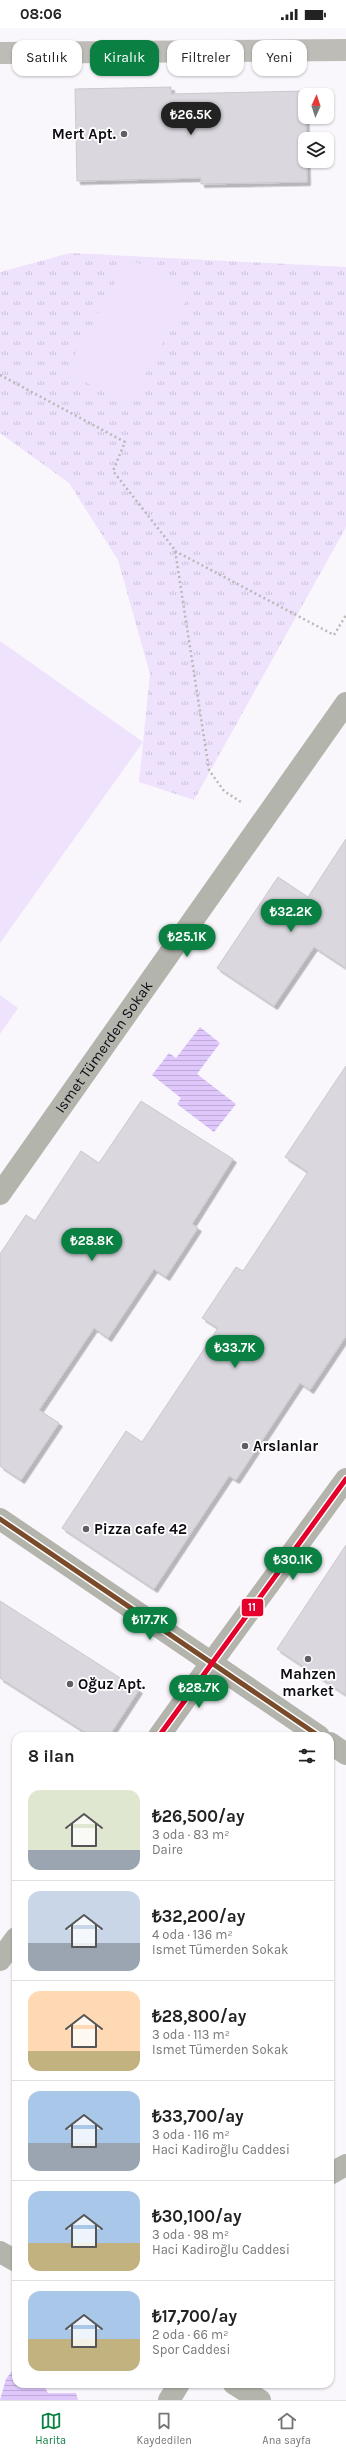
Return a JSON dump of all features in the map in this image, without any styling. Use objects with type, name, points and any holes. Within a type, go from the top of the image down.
[{"type":"highway","points":[[0,53],[346,50]]},
{"type":"street","name":"Ismet Tümerden Sokak","points":[[0,1194],[346,703]]},
{"type":"street","points":[[162,1732],[346,1479]]},
{"type":"street","points":[[0,1519],[313,1732]]},
{"type":"street","points":[[334,1746],[346,1754]]},
{"type":"street","points":[[0,1960],[12,1944]]},
{"type":"street","points":[[334,2172],[346,2165]]},
{"type":"street","points":[[0,2252],[12,2259]]},
{"type":"street","points":[[169,2400],[176,2388]]},
{"type":"street","points":[[240,2388],[260,2400]]},
{"type":"path","points":[[0,375],[125,442],[113,471],[175,550],[334,634],[346,615]]},
{"type":"path","points":[[175,550],[209,770],[224,791],[265,817]]},
{"type":"green space","points":[[70,253],[346,267],[346,527],[194,800],[139,782],[150,674],[118,560],[69,483],[0,433],[0,272]]},
{"type":"green space","points":[[129,258],[191,292],[128,406],[66,371]]},
{"type":"green space","points":[[0,641],[143,742],[0,943]]},
{"type":"green space","points":[[0,995],[18,1008],[0,1034]]},
{"type":"shaded area","points":[[200,1027],[220,1043],[197,1074],[236,1104],[214,1132],[177,1104],[181,1098],[152,1075],[169,1053],[176,1058]]},
{"type":"shaded area","points":[[12,2371],[12,2388],[45,2388],[48,2393],[76,2393],[78,2400],[0,2400],[6,2379]]},
{"type":"building","points":[[171,87],[171,94],[298,91],[298,124],[306,124],[306,132],[298,132],[298,168],[307,168],[307,182],[201,184],[201,178],[77,181],[75,89]]},
{"type":"building","points":[[346,839],[346,968],[314,947],[274,1006],[217,968],[278,877],[308,897]]},
{"type":"building","points":[[346,1066],[346,1336],[310,1390],[300,1383],[236,1480],[229,1476],[154,1589],[62,1528],[126,1431],[142,1442],[218,1328],[202,1318],[236,1267],[243,1271],[308,1172],[285,1157]]},
{"type":"building","points":[[141,1101],[233,1159],[192,1224],[198,1228],[166,1277],[154,1269],[108,1338],[94,1328],[39,1410],[59,1423],[21,1480],[0,1466],[0,1254],[26,1215],[35,1221],[81,1151],[99,1163]]},
{"type":"building","points":[[346,1545],[346,1695],[277,1649]]},
{"type":"building","name":"Oğuz Apt.","points":[[0,1601],[139,1690],[112,1732],[85,1732],[0,1678]]},
{"type":"transit line","name":"11","points":[[162,1732],[346,1479]]},
{"type":"transit line","points":[[0,1519],[313,1732]]},
{"type":"place","name":"Mert Apt.","points":[[124,134]]},
{"type":"place","name":"Arslanlar","points":[[245,1446]]},
{"type":"place","name":"Pizza cafe 42","points":[[86,1529]]},
{"type":"place","name":"Mahzen market","points":[[308,1659]]},
{"type":"place","name":"Oğuz Apt.","points":[[70,1684]]}]
